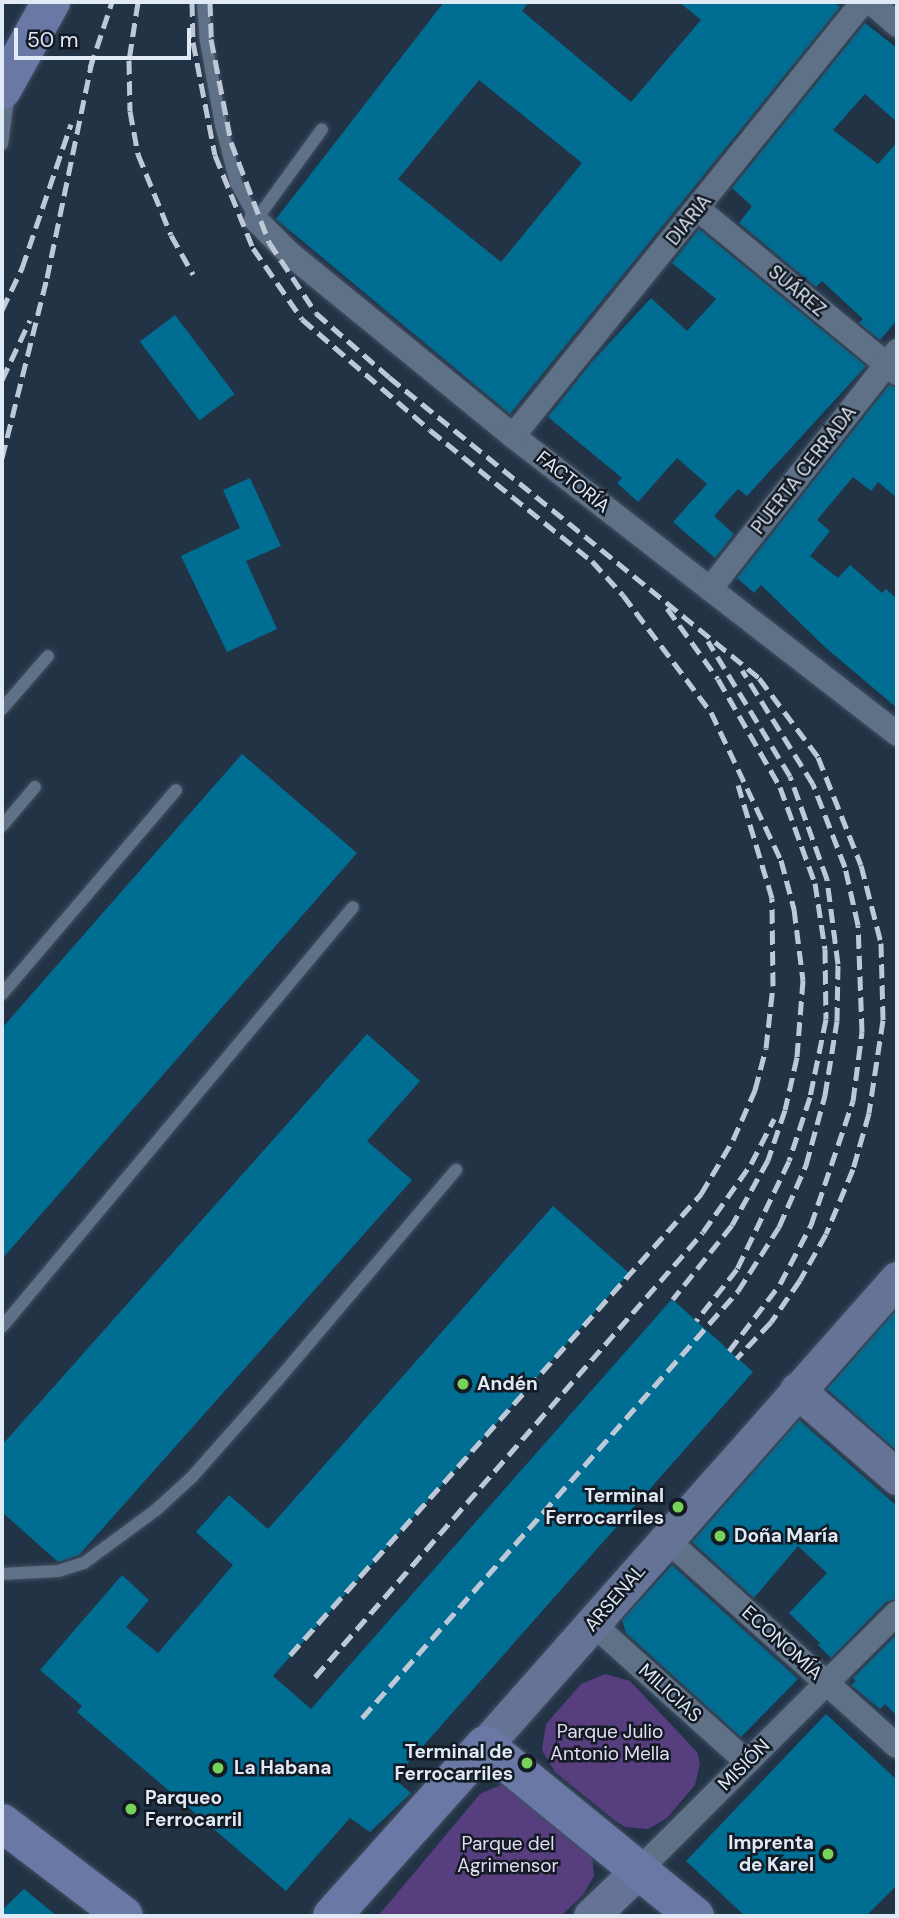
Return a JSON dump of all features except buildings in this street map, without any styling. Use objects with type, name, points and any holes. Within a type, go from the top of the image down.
[{"type":"main road","points":[[6,82],[51,2]]},
{"type":"main road","points":[[485,1745],[695,1916]]},
{"type":"main road","name":"ARSENAL","points":[[332,1916],[485,1745]]},
{"type":"main road","points":[[2,1823],[124,1916]]},
{"type":"street","name":"DIARIA","points":[[513,436],[863,2]]},
{"type":"street","points":[[871,2],[897,25]]},
{"type":"street","name":"SUÁREZ","points":[[698,209],[894,363]]},
{"type":"street","name":"FACTORÍA","points":[[256,220],[290,254],[513,436],[897,734]]},
{"type":"street","name":"PUERTA CERRADA","points":[[710,589],[894,363]]},
{"type":"street","name":"ARSENAL","points":[[485,1745],[897,1279]]},
{"type":"street","points":[[797,1390],[897,1477]]},
{"type":"street","name":"ECONOMÍA","points":[[666,1539],[897,1746]]},
{"type":"street","name":"MISIÓN","points":[[591,1916],[897,1613]]},
{"type":"street","name":"MILICIAS","points":[[592,1623],[747,1762]]},
{"type":"lane","points":[[203,2],[206,41],[221,125],[236,183],[256,220],[322,129]]},
{"type":"lane","points":[[2,144],[6,82]]},
{"type":"lane","points":[[2,709],[48,656]]},
{"type":"lane","points":[[2,826],[35,787]]},
{"type":"lane","points":[[2,994],[176,790]]},
{"type":"lane","points":[[2,1327],[353,907]]},
{"type":"lane","points":[[2,1574],[58,1572],[84,1563],[156,1510],[192,1477],[277,1381],[456,1170]]},
{"type":"green space","name":"Parque Julio Antonio Mella","points":[[605,1674],[630,1681],[697,1752],[700,1763],[695,1785],[667,1818],[648,1829],[625,1827],[614,1820],[555,1772],[542,1750],[546,1724],[581,1684]]},
{"type":"green space","name":"Parque del Agrimensor","points":[[503,1784],[592,1853],[594,1876],[583,1895],[561,1916],[378,1916],[480,1794]]},
{"type":"railway","points":[[90,68],[112,2]]},
{"type":"railway","points":[[138,2],[129,60],[130,111],[138,154],[171,235],[193,274]]},
{"type":"railway","points":[[192,2],[193,42],[215,155],[253,248],[302,319],[430,430],[592,561],[623,595],[711,712],[781,860],[794,909],[803,980],[797,1057],[785,1110],[768,1160],[732,1225],[673,1299]]},
{"type":"railway","points":[[210,2],[211,39],[231,142],[269,242],[316,313],[389,377],[759,678],[818,757],[861,865],[881,943],[883,1020],[869,1113],[853,1169],[826,1234],[800,1280],[771,1322],[737,1358]]},
{"type":"railway","points":[[2,458],[47,278],[92,60]]},
{"type":"railway","points":[[2,310],[22,268],[71,124]]},
{"type":"railway","points":[[2,380],[30,320]]},
{"type":"railway","points":[[667,608],[718,679],[780,787],[815,883],[825,949],[826,1019],[810,1097],[789,1161],[737,1269],[696,1321]]},
{"type":"railway","points":[[362,1718],[738,1291],[779,1227],[806,1165],[825,1095],[837,1021],[838,964],[827,879],[790,776],[708,641]]},
{"type":"railway","points":[[729,1351],[780,1284],[811,1225],[853,1101],[862,1032],[858,925],[845,867],[813,784],[742,670]]},
{"type":"railway","points":[[290,1655],[701,1194],[733,1140],[755,1090],[766,1048],[773,986],[772,898],[738,785]]},
{"type":"railway","points":[[315,1677],[703,1232],[751,1164],[774,1119]]},
{"type":"place","name":"Andén","points":[[463,1384]]},
{"type":"place","name":"Terminal Ferrocarriles","points":[[678,1507]]},
{"type":"place","name":"Doña María","points":[[720,1536]]},
{"type":"place","name":"Terminal de Ferrocarriles","points":[[527,1763]]},
{"type":"place","name":"La Habana","points":[[218,1768]]},
{"type":"place","name":"Parqueo Ferrocarril","points":[[131,1809]]},
{"type":"place","name":"Imprenta de Karel","points":[[828,1854]]}]
